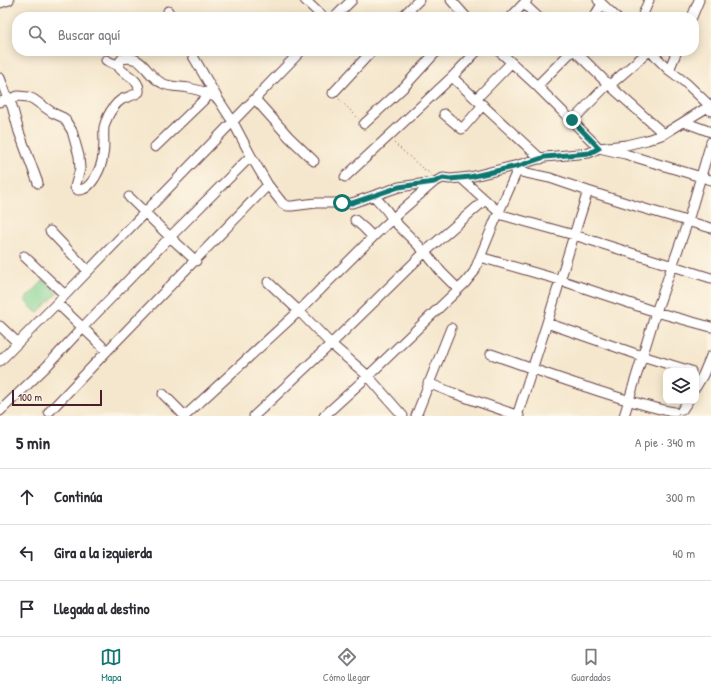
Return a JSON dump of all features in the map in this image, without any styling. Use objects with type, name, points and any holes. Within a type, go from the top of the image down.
[{"type":"street","points":[[0,3],[9,0]]},
{"type":"street","points":[[305,0],[318,12]]},
{"type":"street","points":[[340,12],[352,0]]},
{"type":"street","points":[[407,12],[419,0]]},
{"type":"street","points":[[451,0],[462,12]]},
{"type":"street","points":[[644,12],[649,0]]},
{"type":"street","points":[[694,12],[699,0]]},
{"type":"street","points":[[596,12],[600,1],[611,12]]},
{"type":"street","points":[[516,12],[526,2],[534,12]]},
{"type":"street","points":[[193,56],[233,122],[268,185],[283,204],[288,206],[316,203],[348,203],[399,187],[439,180],[470,177],[518,168],[545,157],[590,153],[599,148],[626,145],[664,134],[711,107],[655,56]]},
{"type":"street","points":[[0,361],[296,56]]},
{"type":"street","points":[[332,93],[364,56]]},
{"type":"street","points":[[364,124],[404,87],[432,56]]},
{"type":"street","points":[[345,176],[473,56]]},
{"type":"street","points":[[505,56],[599,148],[625,154],[711,180]]},
{"type":"street","points":[[537,86],[567,56]]},
{"type":"street","points":[[580,56],[664,134]]},
{"type":"street","points":[[572,120],[609,84],[644,56]]},
{"type":"street","points":[[669,70],[675,56]]},
{"type":"street","points":[[119,66],[122,59],[133,58],[160,83],[173,87],[189,88],[218,99]]},
{"type":"street","points":[[4,100],[23,96],[33,99],[53,113],[64,118],[68,123],[78,148],[80,174],[75,187],[78,190],[81,190],[86,188],[94,179],[103,159],[105,126],[112,108],[124,98],[140,92],[136,81],[121,70],[118,67],[119,66],[106,60]]},
{"type":"street","points":[[444,114],[462,129],[480,102],[512,62]]},
{"type":"street","points":[[452,77],[541,159]]},
{"type":"street","points":[[0,78],[4,100],[12,106],[19,132],[38,182]]},
{"type":"street","points":[[155,147],[209,95]]},
{"type":"street","points":[[255,99],[289,137],[314,161]]},
{"type":"street","points":[[684,122],[711,132]]},
{"type":"street","points":[[624,416],[671,266],[688,221],[711,142]]},
{"type":"street","points":[[0,411],[46,367],[170,237],[251,156]]},
{"type":"street","points":[[518,168],[642,208],[711,228]]},
{"type":"street","points":[[324,416],[465,283],[474,272],[498,212],[518,168]]},
{"type":"street","points":[[461,178],[502,215],[574,235],[711,278]]},
{"type":"street","points":[[163,394],[184,416],[299,311],[373,236],[439,180]]},
{"type":"street","points":[[49,412],[268,185]]},
{"type":"street","points":[[428,383],[517,416],[588,191]]},
{"type":"street","points":[[129,196],[196,261]]},
{"type":"street","points":[[374,196],[390,213],[392,219],[425,252],[442,273],[458,289]]},
{"type":"street","points":[[254,416],[331,344],[425,252],[485,200]]},
{"type":"street","points":[[355,220],[373,236]]},
{"type":"street","points":[[50,231],[88,271]]},
{"type":"street","points":[[24,256],[65,295]]},
{"type":"street","points":[[480,257],[560,280],[656,312],[711,327]]},
{"type":"street","points":[[268,282],[331,344],[368,376],[403,416]]},
{"type":"street","points":[[57,303],[107,351]]},
{"type":"street","points":[[547,323],[681,368]]},
{"type":"street","points":[[0,326],[18,343]]},
{"type":"street","points":[[416,416],[451,328]]},
{"type":"street","points":[[491,354],[629,402],[656,409],[678,411],[685,404]]},
{"type":"street","points":[[700,374],[711,356]]},
{"type":"path","points":[[332,93],[364,124]]},
{"type":"path","points":[[388,137],[421,167],[439,180]]},
{"type":"green space","points":[[44,280],[58,293],[37,313],[24,300]]},
{"type":"route","points":[[342,203],[352,203],[399,187],[434,182],[443,178],[450,179],[470,177],[518,166],[545,157],[590,153],[599,148],[572,120]]}]
